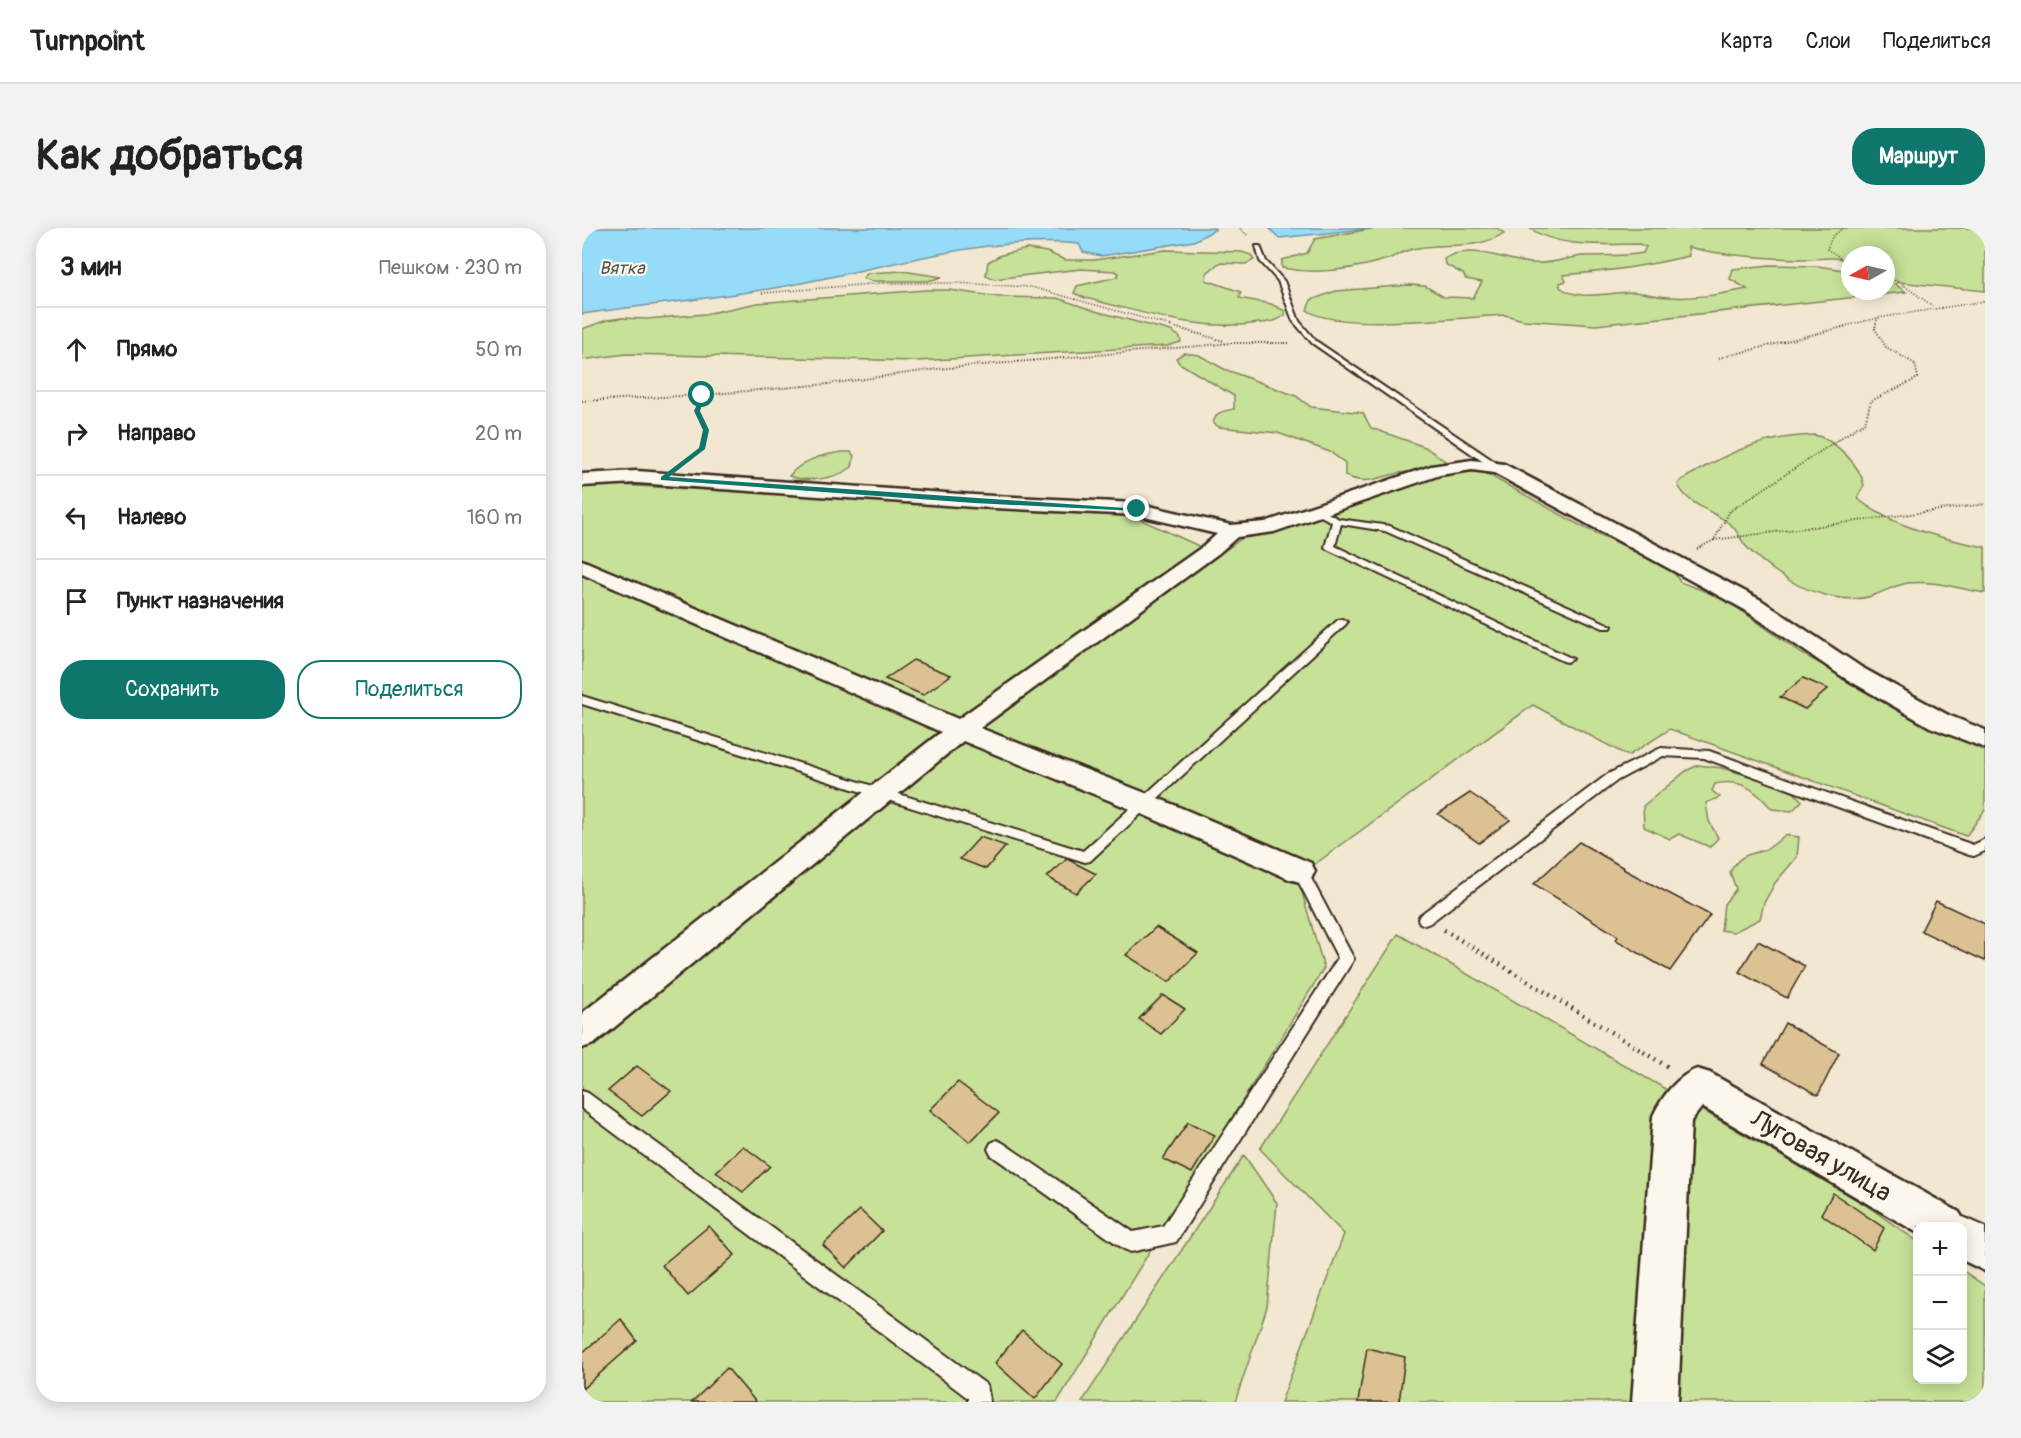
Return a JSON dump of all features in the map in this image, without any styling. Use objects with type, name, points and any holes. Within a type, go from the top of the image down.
[{"type":"street","points":[[582,480],[626,477],[962,500],[1137,509],[1231,531],[1267,528],[1437,470],[1472,465],[1498,468],[1753,605],[1852,672],[1939,721],[1985,740]]},
{"type":"street","points":[[582,1033],[960,730],[1212,549],[1231,531]]},
{"type":"street","points":[[582,566],[960,730],[1143,803],[1300,871]]},
{"type":"street","points":[[1654,1402],[1672,1116],[1697,1085]]},
{"type":"street","name":"Луговая улица","points":[[1697,1085],[1936,1222]]},
{"type":"street","points":[[1967,1240],[1985,1250]]},
{"type":"lane","points":[[1258,247],[1263,261],[1281,281],[1296,321],[1314,342],[1498,468]]},
{"type":"lane","points":[[1318,511],[1337,521],[1387,528],[1607,626]]},
{"type":"lane","points":[[1337,521],[1330,547],[1567,659]]},
{"type":"lane","points":[[582,700],[1085,857],[1342,622]]},
{"type":"lane","points":[[1425,919],[1613,777],[1661,752],[1705,754],[1974,851],[1985,844]]},
{"type":"lane","points":[[997,1149],[1131,1242],[1169,1235],[1346,959],[1300,871]]},
{"type":"lane","points":[[582,1100],[979,1393],[980,1402]]},
{"type":"path","points":[[1841,258],[1827,249],[1832,237],[1843,228]]},
{"type":"path","points":[[1895,280],[1935,308]]},
{"type":"path","points":[[762,293],[883,283],[955,283],[1031,287],[1209,339],[1232,343]]},
{"type":"path","points":[[1719,358],[1878,318],[1985,302]]},
{"type":"path","points":[[1713,540],[1730,511],[1865,422],[1871,401],[1918,378],[1916,364],[1886,346],[1875,329],[1878,318]]},
{"type":"path","points":[[582,401],[702,395],[828,384],[936,369],[1232,343],[1314,342]]},
{"type":"path","points":[[663,479],[702,449],[706,430],[697,411],[702,395]]},
{"type":"path","points":[[1673,562],[1713,540],[1985,504]]},
{"type":"path","points":[[1425,919],[1697,1085]]},
{"type":"green space","points":[[1376,228],[1497,228],[1504,233],[1481,243],[1421,247],[1388,259],[1349,269],[1309,271],[1282,268],[1282,260],[1307,253],[1315,239]]},
{"type":"green space","points":[[1529,228],[1985,228],[1985,291],[1898,282],[1895,284],[1895,246],[1841,246],[1841,259],[1805,259],[1757,257],[1688,247],[1689,256],[1673,260],[1563,275],[1566,281],[1560,283],[1560,287],[1567,292],[1585,295],[1632,292],[1664,297],[1699,297],[1747,289],[1730,279],[1733,269],[1770,265],[1817,266],[1841,270],[1841,299],[1595,325],[1523,320],[1505,315],[1371,322],[1322,317],[1307,310],[1311,300],[1336,291],[1410,285],[1425,286],[1444,297],[1473,298],[1482,282],[1466,279],[1463,274],[1445,264],[1444,259],[1464,252],[1537,263],[1582,256],[1643,253],[1646,247],[1639,244],[1582,244],[1554,239]]},
{"type":"green space","points":[[1027,249],[1047,252],[1065,260],[1094,260],[1165,250],[1242,252],[1251,255],[1254,260],[1246,264],[1219,263],[1207,273],[1206,280],[1241,292],[1239,298],[1271,304],[1285,311],[1285,315],[1273,321],[1237,325],[1193,323],[1128,309],[1074,293],[1077,286],[1117,277],[1119,273],[1115,271],[1081,269],[994,279],[986,275],[988,262],[1001,255]]},
{"type":"green space","points":[[902,271],[942,277],[928,281],[872,281],[863,278],[868,273]]},
{"type":"green space","points":[[1895,284],[1906,292],[1895,293]]},
{"type":"green space","points":[[949,290],[1000,297],[1057,298],[1095,311],[1171,331],[1180,337],[1181,342],[1167,346],[917,361],[626,354],[582,360],[582,329],[607,320],[705,314],[757,303]]},
{"type":"green space","points":[[1184,353],[1199,355],[1224,369],[1296,396],[1311,407],[1363,413],[1371,428],[1425,447],[1445,461],[1442,465],[1431,468],[1364,481],[1345,475],[1345,463],[1330,452],[1278,433],[1219,427],[1213,423],[1214,419],[1221,412],[1234,409],[1234,396],[1179,363],[1176,358]]},
{"type":"green space","points":[[1815,435],[1831,442],[1846,454],[1862,477],[1864,485],[1857,498],[1870,508],[1918,530],[1985,547],[1985,593],[1918,582],[1899,585],[1863,598],[1838,598],[1812,591],[1789,580],[1765,564],[1744,544],[1731,525],[1695,503],[1678,485],[1680,481],[1697,471],[1744,448],[1777,439]]},
{"type":"green space","points":[[851,452],[854,456],[852,467],[845,471],[822,479],[789,476],[794,470],[812,459]]},
{"type":"green space","points":[[1478,469],[1585,528],[1670,566],[1680,582],[1725,599],[1801,653],[1935,727],[1985,751],[1985,810],[1966,836],[1670,729],[1628,756],[1533,705],[1311,867],[974,728],[1244,537],[1318,511],[1445,474]]},
{"type":"green space","points":[[582,483],[1126,513],[1201,547],[957,720],[582,561]]},
{"type":"green space","points":[[582,572],[950,734],[582,1021]]},
{"type":"green space","points":[[959,740],[1298,879],[1324,968],[1057,1402],[582,1402],[582,1040]]},
{"type":"green space","points":[[1698,765],[1722,768],[1790,788],[1802,801],[1792,811],[1772,809],[1760,796],[1747,787],[1733,783],[1715,784],[1712,791],[1720,797],[1706,803],[1709,821],[1718,838],[1710,847],[1679,834],[1670,839],[1644,827],[1643,806],[1686,771]]},
{"type":"green space","points":[[1785,835],[1799,837],[1797,857],[1775,883],[1764,903],[1760,919],[1734,932],[1721,930],[1724,904],[1736,889],[1730,872],[1739,860],[1770,847]]},
{"type":"green space","points":[[1398,934],[1864,1204],[1913,1238],[1913,1384],[1967,1384],[1967,1274],[1985,1286],[1985,1402],[1281,1402],[1344,1234],[1260,1149]]},
{"type":"green space","points":[[1244,1155],[1277,1203],[1267,1307],[1235,1402],[1082,1402]]},
{"type":"water","name":"Вятка","points":[[582,228],[1216,229],[1194,241],[1101,256],[1083,252],[1079,244],[1043,242],[1006,244],[934,255],[765,290],[582,314]]},
{"type":"water","points":[[1269,228],[1376,228],[1279,238]]},
{"type":"building","points":[[913,660],[951,675],[923,695],[885,679]]},
{"type":"building","points":[[1803,678],[1828,689],[1805,709],[1780,697]]},
{"type":"building","points":[[1470,793],[1510,820],[1479,843],[1438,814]]},
{"type":"building","points":[[980,837],[1006,846],[986,869],[960,859]]},
{"type":"building","points":[[1579,842],[1623,869],[1710,915],[1670,971],[1616,940],[1618,936],[1534,884]]},
{"type":"building","points":[[1067,859],[1096,874],[1076,893],[1047,877]]},
{"type":"building","points":[[1936,901],[1985,924],[1985,961],[1921,931]]},
{"type":"building","points":[[1156,927],[1198,953],[1169,982],[1126,955]]},
{"type":"building","points":[[1758,941],[1805,966],[1787,998],[1739,972]]},
{"type":"building","points":[[1163,995],[1185,1009],[1161,1034],[1139,1019]]},
{"type":"building","points":[[1785,1023],[1839,1053],[1818,1095],[1763,1064]]},
{"type":"building","points":[[637,1066],[671,1091],[642,1116],[608,1091]]},
{"type":"building","points":[[958,1082],[999,1113],[970,1142],[930,1110]]},
{"type":"building","points":[[1188,1122],[1215,1135],[1192,1173],[1163,1159]]},
{"type":"building","points":[[743,1146],[770,1166],[743,1192],[716,1172]]},
{"type":"building","points":[[1833,1193],[1884,1228],[1873,1250],[1821,1214]]},
{"type":"building","points":[[860,1210],[882,1231],[846,1268],[823,1245]]},
{"type":"building","points":[[709,1226],[735,1255],[688,1296],[662,1265]]},
{"type":"building","points":[[621,1319],[637,1341],[582,1389],[582,1353]]},
{"type":"building","points":[[1022,1330],[1062,1364],[1035,1399],[995,1363]]},
{"type":"building","points":[[1367,1348],[1405,1357],[1399,1402],[1358,1402]]},
{"type":"building","points":[[727,1368],[756,1402],[692,1402]]},
{"type":"route","points":[[702,395],[697,411],[706,430],[702,449],[663,479],[974,501],[1137,509]]}]
